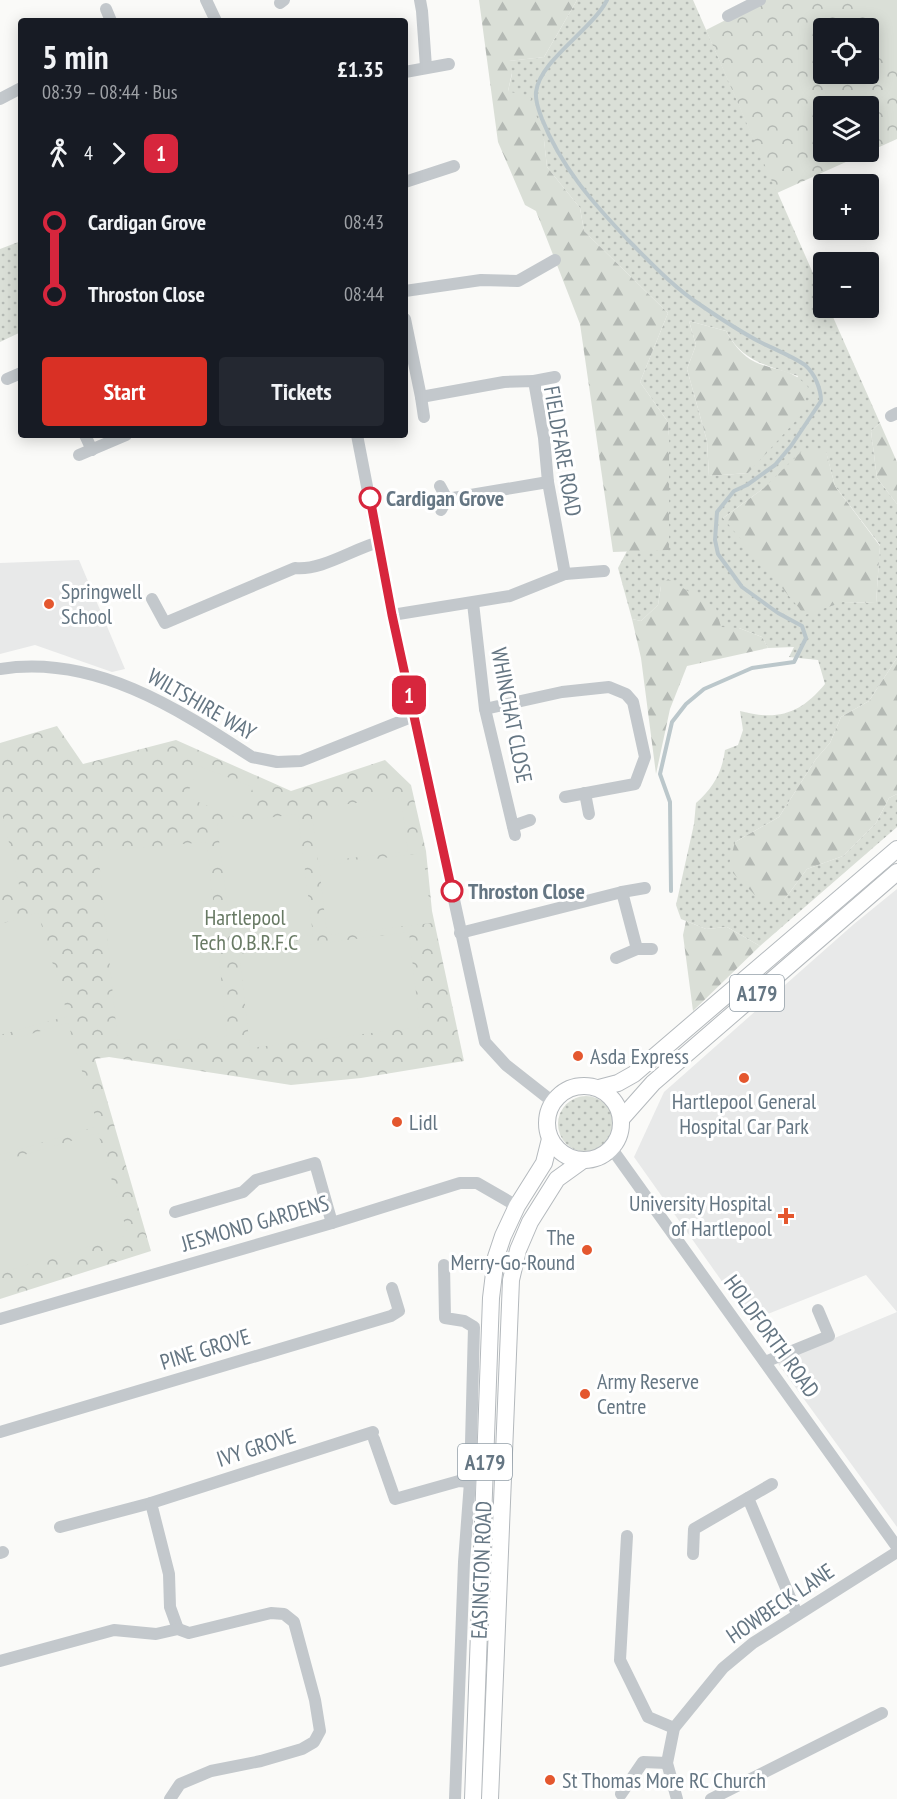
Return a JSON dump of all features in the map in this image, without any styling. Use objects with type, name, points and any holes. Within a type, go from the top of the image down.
[{"type":"highway","name":"A179","points":[[599,1088],[618,1083],[634,1074],[897,849]]},
{"type":"highway","name":"A179","points":[[622,1118],[653,1083],[897,872]]},
{"type":"highway","points":[[553,1102],[569,1089],[589,1086],[599,1088],[610,1095],[618,1106],[622,1118],[622,1129],[612,1149]]},
{"type":"highway","name":"EASINGTON ROAD","points":[[473,1799],[491,1298],[496,1257],[503,1236],[517,1206],[543,1163],[550,1139],[547,1126],[553,1102]]},
{"type":"highway","points":[[550,1139],[558,1150],[569,1158],[582,1161]]},
{"type":"highway","name":"EASINGTON ROAD","points":[[490,1799],[511,1280],[518,1250],[530,1222],[556,1179],[582,1161],[603,1156],[612,1149]]},
{"type":"highway","points":[[485,1450],[505,1452]]},
{"type":"street","points":[[206,0],[212,18]]},
{"type":"street","points":[[420,0],[426,67]]},
{"type":"street","points":[[728,15],[752,2]]},
{"type":"street","points":[[408,71],[449,64]]},
{"type":"street","points":[[0,99],[18,91]]},
{"type":"street","points":[[408,181],[454,166]]},
{"type":"street","points":[[408,291],[481,280],[518,281],[555,260]]},
{"type":"street","points":[[408,334],[424,417]]},
{"type":"street","points":[[7,379],[18,374]]},
{"type":"street","points":[[534,381],[555,377]]},
{"type":"street","name":"FIELDFARE ROAD","points":[[421,397],[504,382],[534,381],[564,574]]},
{"type":"street","points":[[86,438],[92,450]]},
{"type":"street","points":[[79,455],[119,438]]},
{"type":"street","points":[[358,438],[392,615],[485,1042],[506,1065],[546,1094],[553,1102]]},
{"type":"street","points":[[440,486],[444,504],[548,482]]},
{"type":"street","points":[[152,599],[165,623],[295,568],[308,570],[363,546],[379,542]]},
{"type":"street","points":[[392,615],[510,596],[564,574],[604,571]]},
{"type":"street","name":"WHINCHAT CLOSE","points":[[473,603],[485,709],[514,830],[530,820]]},
{"type":"street","name":"WILTSHIRE WAY","points":[[0,669],[21,665],[46,666],[76,670],[103,678],[144,693],[161,702],[252,757],[277,762],[289,763],[309,758],[414,716]]},
{"type":"street","points":[[485,709],[562,692],[609,687],[626,694],[633,702],[645,757],[635,784],[565,796]]},
{"type":"street","points":[[585,793],[589,814]]},
{"type":"street","points":[[460,933],[645,888]]},
{"type":"street","points":[[622,892],[637,949]]},
{"type":"street","points":[[615,958],[637,949],[652,949]]},
{"type":"street","name":"HOLDFORTH ROAD","points":[[612,1149],[897,1550]]},
{"type":"street","points":[[175,1212],[243,1192],[256,1180],[315,1163],[332,1223]]},
{"type":"street","name":"JESMOND GARDENS","points":[[0,1319],[332,1223],[460,1183],[477,1183],[517,1206]]},
{"type":"street","points":[[444,1265],[445,1318],[464,1321],[474,1327],[473,1339]]},
{"type":"street","name":"PINE GROVE","points":[[0,1432],[391,1316],[399,1311],[392,1288]]},
{"type":"street","points":[[765,1362],[829,1336],[818,1310]]},
{"type":"street","points":[[473,1339],[481,1333],[509,1333]]},
{"type":"street","name":"EASINGTON ROAD","points":[[455,1799],[464,1562],[470,1482],[473,1339]]},
{"type":"street","name":"IVY GROVE","points":[[60,1527],[151,1503],[374,1436],[397,1505],[459,1481],[470,1482]]},
{"type":"street","points":[[693,1554],[694,1529],[772,1484]]},
{"type":"street","points":[[748,1498],[797,1614]]},
{"type":"street","points":[[151,1503],[169,1574],[170,1607],[178,1629]]},
{"type":"street","points":[[627,1536],[620,1660],[648,1717],[674,1728]]},
{"type":"street","name":"HOWBECK LANE","points":[[677,1799],[667,1763],[674,1728],[723,1668],[753,1643],[897,1550]]},
{"type":"street","points":[[0,1661],[114,1630],[156,1634],[178,1629],[189,1633],[271,1613],[284,1614],[294,1622],[315,1700],[320,1731],[314,1742],[302,1749],[261,1761],[211,1771],[180,1784],[170,1799]]},
{"type":"street","points":[[711,1799],[882,1713]]},
{"type":"street","points":[[621,1794],[643,1762],[667,1763]]},
{"type":"shaded area","name":"Springwell School","points":[[79,560],[125,669],[112,672],[35,645],[0,654],[0,563]]},
{"type":"shaded area","name":"University Hospital of Hartlepool","points":[[897,889],[897,1312],[866,1275],[750,1321],[634,1157],[664,1092],[854,924]]},
{"type":"shaded area","points":[[897,1312],[897,1527],[777,1362]]},
{"type":"green space","points":[[479,0],[577,0],[544,57],[509,61],[512,73],[508,91],[531,98],[544,140],[547,167],[580,208],[584,231],[668,313],[640,382],[668,422],[669,550],[613,552],[580,324],[536,211],[525,205],[498,142]]},
{"type":"green space","points":[[577,0],[693,0],[813,273],[813,318],[833,318],[880,423],[871,431],[877,478],[897,504],[897,658],[869,701],[841,717],[830,743],[816,759],[779,817],[735,842],[784,900],[807,869],[843,856],[876,823],[889,798],[897,794],[897,827],[760,946],[727,927],[706,929],[681,919],[676,905],[694,824],[696,803],[716,780],[725,750],[738,745],[743,730],[740,711],[766,715],[787,712],[807,702],[825,684],[818,660],[789,657],[794,647],[768,648],[762,637],[739,628],[721,628],[661,586],[658,605],[641,621],[632,619],[618,568],[627,551],[669,549],[668,422],[640,382],[668,313],[584,231],[580,208],[547,167],[544,140],[508,91],[512,74],[508,61],[544,57]],"holes":[[[689,321],[726,331],[740,350],[748,356],[798,376],[748,473],[709,476],[707,441],[687,369],[696,345]],[[826,452],[835,486],[880,545],[876,603],[843,602],[723,518],[764,488]]]},
{"type":"green space","points":[[765,0],[897,0],[897,139],[879,147],[879,96],[813,96],[813,162],[846,162],[819,174],[813,174],[813,177],[777,193],[706,30]]},
{"type":"green space","points":[[873,0],[897,0],[897,54],[890,58],[879,34],[879,18],[871,18],[865,4]]},
{"type":"green space","points":[[18,242],[18,333],[0,342],[0,249]]},
{"type":"green space","points":[[689,321],[726,331],[738,348],[750,359],[789,373],[808,387],[803,413],[748,473],[709,476],[707,441],[687,369],[696,345]]},
{"type":"green space","points":[[880,423],[897,462],[897,504],[877,478],[871,431]]},
{"type":"green space","points":[[803,450],[826,451],[835,486],[880,546],[876,603],[843,602],[805,615],[723,518],[764,488]]},
{"type":"green space","points":[[668,579],[716,608],[721,627],[739,628],[762,637],[768,648],[687,666],[670,709],[656,774],[641,658],[632,619],[641,621],[658,605],[661,586]]},
{"type":"green space","points":[[897,658],[897,794],[889,798],[876,823],[843,856],[807,869],[784,900],[759,899],[728,868],[735,842],[779,817],[816,759],[830,743],[841,717],[869,701]]},
{"type":"green space","name":"Hartlepool Tech O.B.R.F.C","points":[[57,726],[83,764],[176,740],[291,791],[385,760],[411,785],[426,851],[432,911],[464,1061],[361,1078],[291,1085],[109,1057],[95,1059],[151,1251],[0,1299],[0,743]]},
{"type":"green space","points":[[199,766],[253,787],[240,819],[186,797]]},
{"type":"green space","points":[[401,797],[408,851],[318,862],[311,809]]},
{"type":"green space","points":[[0,804],[20,889],[0,894]]},
{"type":"green space","points":[[298,814],[313,935],[232,944],[217,824]]},
{"type":"green space","points":[[207,842],[227,1036],[118,1044],[98,851]]},
{"type":"green space","points":[[423,853],[432,923],[327,935],[319,866]]},
{"type":"green space","points":[[38,913],[68,1016],[0,1035],[0,924]]},
{"type":"green space","points":[[686,921],[706,929],[727,927],[760,946],[693,1011],[683,935]]},
{"type":"green space","points":[[409,932],[420,1027],[250,1048],[239,954]]},
{"type":"green space","points":[[68,1023],[98,1126],[0,1155],[0,1043]]},
{"type":"green space","points":[[586,1096],[597,1098],[606,1104],[612,1113],[614,1124],[612,1135],[606,1144],[597,1150],[586,1152],[575,1150],[566,1144],[560,1135],[558,1124],[560,1113],[566,1104],[575,1098]]},
{"type":"green space","points":[[98,1133],[128,1235],[0,1273],[0,1162]]},
{"type":"waterway","points":[[607,0],[590,23],[547,68],[536,92],[542,119],[559,153],[568,169],[602,212],[664,275],[692,299],[731,325],[805,365],[814,377],[821,396],[821,401],[791,446],[775,465],[747,485],[734,491],[717,512],[715,540],[718,554],[742,587],[778,613],[802,626],[806,638],[794,662],[752,668],[704,689],[686,704],[672,722],[660,774],[670,802],[671,891]]},
{"type":"bus line","name":"1","points":[[370,498],[392,615],[452,891]]},
{"type":"place","name":"Cardigan Grove","points":[[370,498]]},
{"type":"place","name":"Springwell School","points":[[49,604]]},
{"type":"place","name":"Throston Close","points":[[452,891]]},
{"type":"place","name":"Asda Express","points":[[578,1056]]},
{"type":"place","name":"Hartlepool General Hospital Car Park","points":[[744,1078]]},
{"type":"place","name":"Lidl","points":[[397,1122]]},
{"type":"place","name":"University Hospital of Hartlepool","points":[[786,1216]]},
{"type":"place","name":"The Merry-Go-Round","points":[[587,1250]]},
{"type":"place","name":"Army Reserve Centre","points":[[585,1394]]},
{"type":"place","name":"St Thomas More RC Church","points":[[550,1780]]}]
